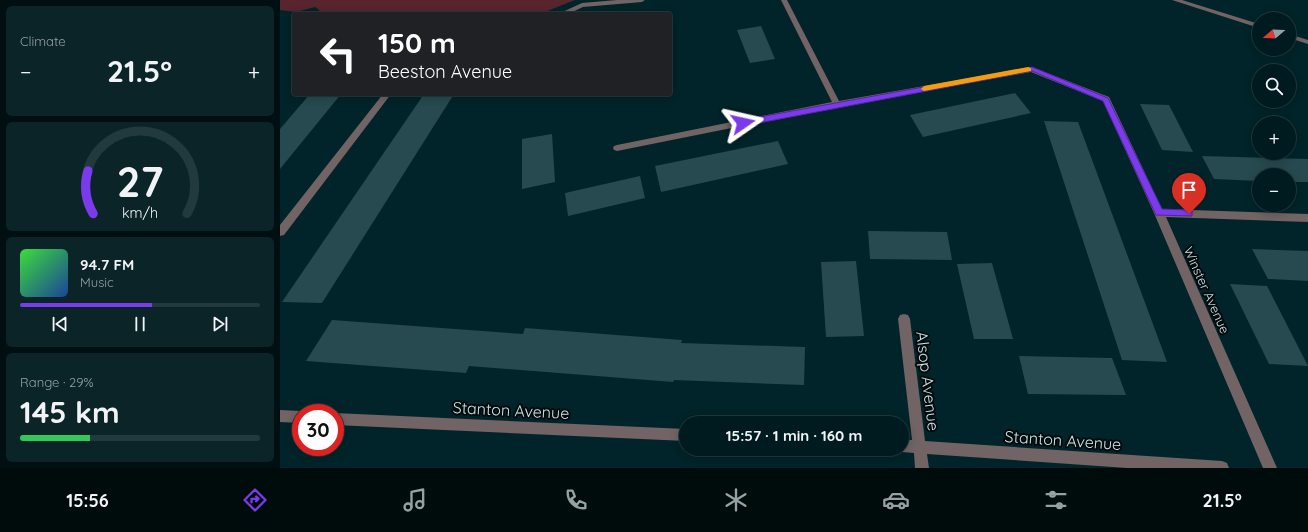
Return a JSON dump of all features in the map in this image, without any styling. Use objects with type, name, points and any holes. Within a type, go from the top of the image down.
[{"type":"street","points":[[566,12],[582,5],[642,0]]},
{"type":"street","points":[[784,0],[837,104]]},
{"type":"street","points":[[1175,0],[1252,24]]},
{"type":"street","points":[[1296,38],[1308,42]]},
{"type":"street","name":"Winster Avenue","points":[[617,148],[837,104],[1032,69],[1106,99],[1159,213],[1270,468]]},
{"type":"street","points":[[280,232],[385,96]]},
{"type":"street","points":[[1159,213],[1308,218]]},
{"type":"street","name":"Alsop Avenue","points":[[904,319],[922,468]]},
{"type":"street","points":[[280,416],[292,417]]},
{"type":"street","name":"Stanton Avenue","points":[[344,419],[679,435]]},
{"type":"street","name":"Stanton Avenue","points":[[909,446],[1222,468]]},
{"type":"shaded area","points":[[280,0],[575,0],[545,12],[321,12],[315,7],[296,12],[280,10]]},
{"type":"building","points":[[761,26],[775,59],[750,63],[737,30]]},
{"type":"building","points":[[1015,93],[1031,113],[923,137],[910,115]]},
{"type":"building","points":[[308,96],[339,96],[280,169],[280,129]]},
{"type":"building","points":[[423,96],[453,96],[322,303],[282,302]]},
{"type":"building","points":[[1140,104],[1169,105],[1193,152],[1162,150]]},
{"type":"building","points":[[1044,121],[1078,122],[1167,362],[1122,360]]},
{"type":"building","points":[[552,134],[555,182],[522,189],[522,139]]},
{"type":"building","points":[[778,141],[788,164],[661,192],[655,166]]},
{"type":"building","points":[[1202,156],[1252,157],[1252,160],[1308,159],[1308,182],[1296,182],[1296,168],[1252,168],[1252,181],[1214,179]]},
{"type":"building","points":[[640,176],[645,198],[568,216],[565,193]]},
{"type":"building","points":[[868,231],[947,232],[952,260],[870,259]]},
{"type":"building","points":[[1252,249],[1308,251],[1308,281],[1268,279]]},
{"type":"building","points":[[856,261],[864,336],[826,337],[821,262]]},
{"type":"building","points":[[992,263],[1013,339],[974,339],[957,264]]},
{"type":"building","points":[[1230,284],[1267,286],[1308,366],[1269,364]]},
{"type":"building","points":[[332,320],[523,334],[525,328],[682,340],[681,343],[805,347],[804,385],[674,380],[673,382],[469,366],[466,373],[306,361]]},
{"type":"building","points":[[1019,356],[1112,358],[1126,395],[1028,394]]},
{"type":"slow traffic","points":[[924,89],[1028,70]]},
{"type":"route","points":[[743,123],[837,104],[1032,69],[1106,99],[1159,213],[1189,214]]}]
